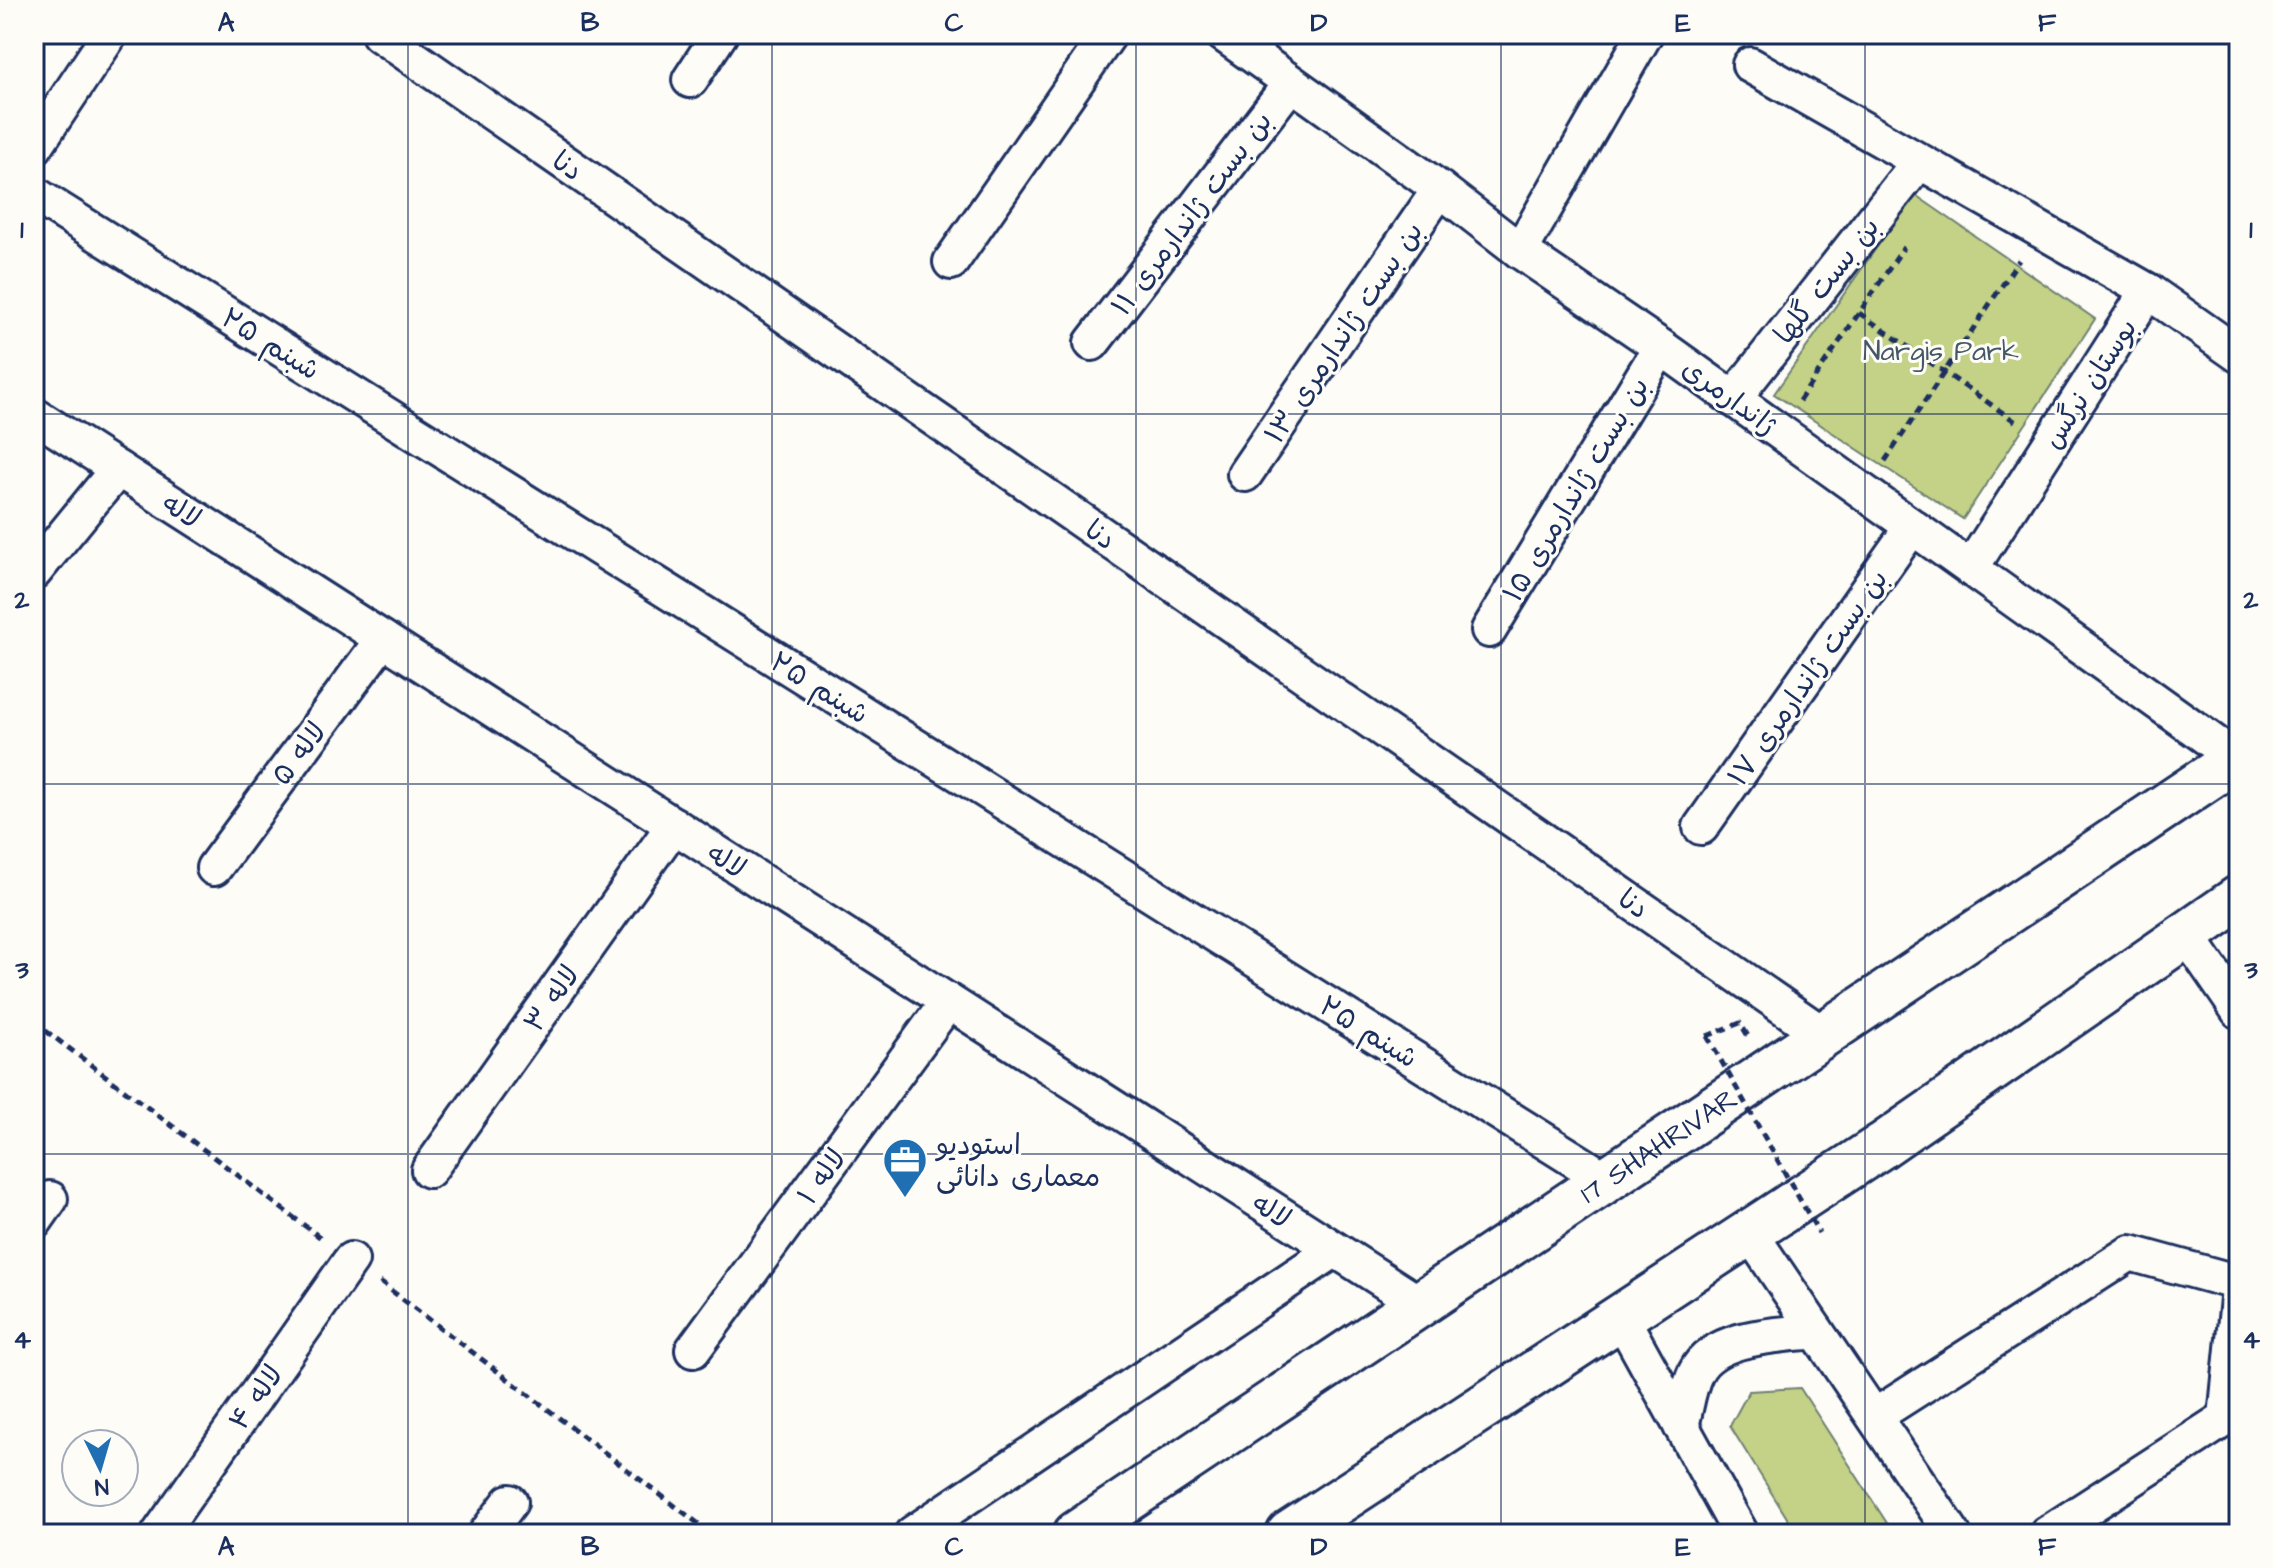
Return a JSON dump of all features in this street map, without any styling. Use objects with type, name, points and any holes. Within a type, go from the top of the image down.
[{"type":"main road","name":"17 SHAHRIVAR","points":[[1076,1534],[2238,758]]},
{"type":"main road","points":[[1289,1534],[1883,1145],[2239,898]]},
{"type":"street","points":[[34,148],[110,34]]},
{"type":"street","name":"دنا","points":[[379,34],[1824,1035]]},
{"type":"street","points":[[690,80],[720,34]]},
{"type":"street","points":[[951,262],[1109,34]]},
{"type":"street","name":"ژاندارمری","points":[[1223,34],[1440,189],[1520,251],[1661,347],[2238,758]]},
{"type":"street","points":[[1520,251],[1645,34]]},
{"type":"street","points":[[1750,65],[2148,291]]},
{"type":"street","name":"بن بست ژاندارمری ۱۱","points":[[1092,343],[1291,83]]},
{"type":"street","name":"بن بست گلها","points":[[1733,399],[1919,162]]},
{"type":"street","name":"بن بست ژاندارمری ۱۳","points":[[1245,474],[1440,189]]},
{"type":"street","name":"شبنم ۲۵","points":[[34,194],[1607,1180]]},
{"type":"street","name":"بوستان نرگس","points":[[1971,568],[2148,291],[2239,355]]},
{"type":"street","name":"بن بست ژاندارمری ۱۵","points":[[1489,630],[1661,347]]},
{"type":"street","name":"لاله","points":[[34,415],[1420,1304]]},
{"type":"street","points":[[34,572],[118,469]]},
{"type":"street","name":"بن بست ژاندارمری ۱۷","points":[[1701,827],[1912,527]]},
{"type":"street","name":"لاله ۵","points":[[214,868],[383,639]]},
{"type":"street","name":"لاله ۳","points":[[429,1170],[674,825]]},
{"type":"street","points":[[2186,934],[2239,1011]]},
{"type":"street","name":"لاله ۱","points":[[693,1350],[948,1002]]},
{"type":"street","points":[[1750,1233],[1953,1534]]},
{"type":"street","points":[[912,1534],[1334,1250]]},
{"type":"street","points":[[1875,1416],[2130,1253],[2239,1283]]},
{"type":"street","name":"لاله ۴","points":[[159,1534],[351,1260]]},
{"type":"street","points":[[2047,1534],[2226,1418],[2239,1289]]},
{"type":"street","points":[[1621,1317],[1741,1534]]},
{"type":"street","points":[[1681,1426],[1696,1370],[1717,1350],[1750,1338],[1816,1331]]},
{"type":"street","points":[[486,1534],[510,1502]]},
{"type":"path","points":[[1778,431],[1907,242]]},
{"type":"path","points":[[2006,252],[2031,268]]},
{"type":"path","points":[[1864,492],[2019,260]]},
{"type":"path","points":[[1859,313],[2024,427]]},
{"type":"path","points":[[1740,1023],[1707,1036],[1819,1233]]},
{"type":"green space","name":"Nargis Park","points":[[1914,194],[2095,319],[1963,519],[1774,394]]},
{"type":"green space","points":[[1800,1388],[1894,1534],[1797,1534],[1730,1426],[1749,1391]]},
{"type":"place","name":"استودیو معماری دانائی","points":[[905,1199]]}]
